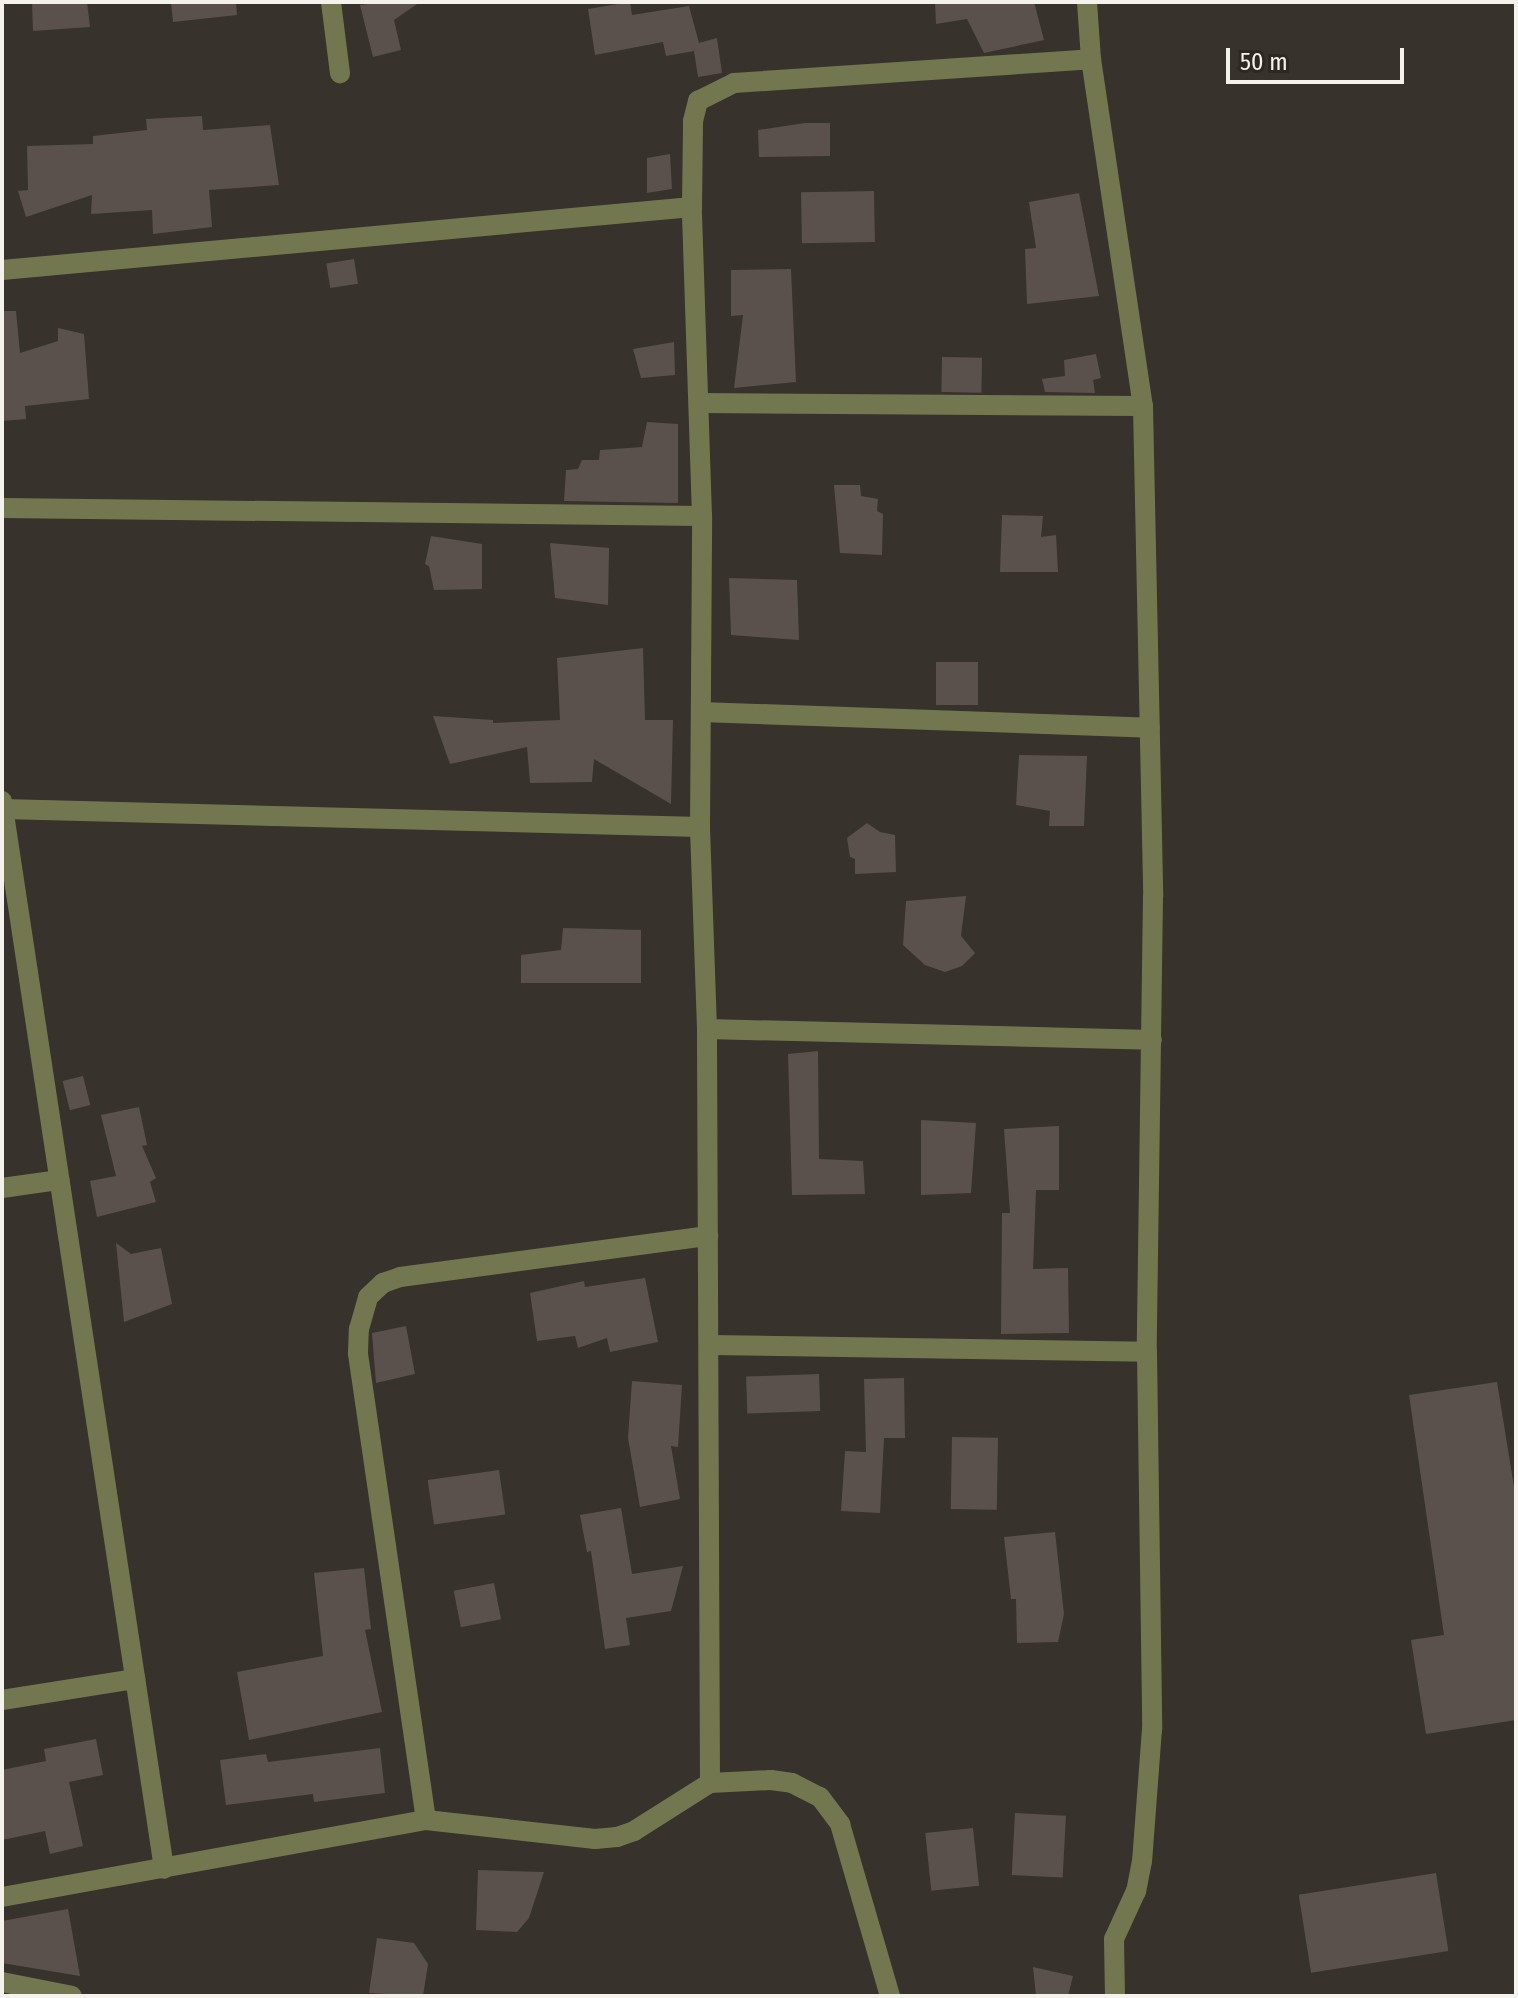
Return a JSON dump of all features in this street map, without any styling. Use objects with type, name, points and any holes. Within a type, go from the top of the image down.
[{"type":"street","points":[[331,2],[340,73]]},
{"type":"street","points":[[1087,2],[1091,59],[1143,406],[1150,728],[1152,1040],[1147,1352],[1152,1729],[1142,1861],[1136,1891],[1114,1939],[1115,1996]]},
{"type":"street","points":[[710,1783],[707,1029],[700,827],[702,516],[692,207],[693,121],[698,101],[716,90],[755,81],[1091,59]]},
{"type":"street","points":[[2,270],[692,207]]},
{"type":"street","points":[[699,403],[1143,406]]},
{"type":"street","points":[[2,508],[702,516]]},
{"type":"street","points":[[701,712],[1150,728]]},
{"type":"street","points":[[164,1869],[3,805],[700,827]]},
{"type":"street","points":[[707,1029],[1152,1040]]},
{"type":"street","points":[[2,1188],[59,1180]]},
{"type":"street","points":[[426,1820],[358,1353],[359,1329],[368,1297],[383,1283],[400,1277],[708,1236]]},
{"type":"street","points":[[710,1345],[1147,1352]]},
{"type":"street","points":[[2,1700],[135,1679]]},
{"type":"street","points":[[2,1897],[426,1820],[595,1839],[617,1837],[634,1831],[710,1783],[771,1780],[792,1783],[820,1797],[840,1824],[890,1996]]},
{"type":"street","points":[[2,1982],[72,1996]]},
{"type":"building","points":[[32,2],[87,2],[90,27],[33,31]]},
{"type":"building","points":[[171,2],[236,2],[237,15],[173,22]]},
{"type":"building","points":[[420,2],[394,20],[401,50],[373,57],[360,5]]},
{"type":"building","points":[[630,2],[632,15],[689,6],[699,43],[717,38],[722,73],[698,77],[694,51],[666,56],[663,42],[595,55],[588,9]]},
{"type":"building","points":[[935,2],[1034,2],[1044,40],[984,53],[967,19],[936,24]]},
{"type":"building","points":[[202,116],[203,130],[270,125],[279,185],[209,190],[212,227],[153,234],[152,210],[91,214],[92,195],[26,217],[18,191],[28,190],[27,146],[93,144],[93,136],[147,130],[146,119]]},
{"type":"building","points":[[805,123],[830,123],[830,156],[759,157],[758,130]]},
{"type":"building","points":[[670,154],[672,189],[647,193],[647,158]]},
{"type":"building","points":[[874,191],[875,242],[802,243],[801,192]]},
{"type":"building","points":[[1079,193],[1099,296],[1027,304],[1025,249],[1036,248],[1029,202]]},
{"type":"building","points":[[354,259],[358,284],[330,288],[326,263]]},
{"type":"building","points":[[791,269],[796,382],[734,388],[743,315],[731,316],[731,270]]},
{"type":"building","points":[[2,311],[16,311],[20,353],[58,341],[58,328],[84,334],[89,399],[25,406],[26,419],[2,421]]},
{"type":"building","points":[[674,342],[675,375],[641,378],[633,349]]},
{"type":"building","points":[[1096,354],[1101,378],[1093,380],[1095,393],[1045,392],[1042,379],[1065,376],[1064,360]]},
{"type":"building","points":[[942,357],[982,358],[981,393],[941,392]]},
{"type":"building","points":[[647,422],[678,424],[678,503],[564,501],[566,470],[578,469],[582,460],[599,460],[600,450],[642,447]]},
{"type":"building","points":[[834,485],[860,485],[861,496],[878,499],[877,511],[883,514],[882,555],[840,553]]},
{"type":"building","points":[[1002,515],[1043,516],[1041,537],[1056,535],[1058,572],[1000,572]]},
{"type":"building","points":[[431,536],[482,544],[482,589],[434,590],[429,566],[425,564]]},
{"type":"building","points":[[550,543],[609,548],[608,605],[555,598]]},
{"type":"building","points":[[729,578],[797,580],[799,640],[731,635]]},
{"type":"building","points":[[643,648],[645,720],[673,720],[671,804],[594,759],[592,782],[530,783],[527,747],[450,764],[433,716],[493,720],[493,723],[560,720],[557,658]]},
{"type":"building","points":[[936,662],[978,662],[978,705],[936,705]]},
{"type":"building","points":[[1019,755],[1087,756],[1084,826],[1049,826],[1050,811],[1016,805]]},
{"type":"building","points":[[867,823],[880,832],[895,835],[896,872],[855,874],[855,859],[850,857],[847,838]]},
{"type":"building","points":[[966,896],[961,936],[975,953],[962,966],[945,972],[925,965],[903,945],[906,901]]},
{"type":"building","points":[[563,928],[641,930],[641,983],[521,983],[521,955],[561,950]]},
{"type":"building","points":[[818,1051],[819,1159],[863,1161],[865,1194],[792,1195],[788,1054]]},
{"type":"building","points":[[83,1076],[90,1105],[70,1110],[63,1081]]},
{"type":"building","points":[[139,1107],[147,1145],[142,1146],[156,1178],[150,1182],[156,1202],[97,1217],[90,1181],[116,1176],[101,1115]]},
{"type":"building","points":[[921,1120],[976,1123],[971,1193],[921,1195]]},
{"type":"building","points":[[1059,1126],[1059,1190],[1036,1190],[1033,1269],[1068,1268],[1069,1333],[1001,1334],[1002,1213],[1010,1213],[1004,1129]]},
{"type":"building","points":[[116,1243],[131,1254],[161,1248],[172,1304],[124,1322]]},
{"type":"building","points":[[645,1278],[658,1342],[610,1352],[607,1338],[578,1348],[575,1336],[537,1341],[530,1293],[584,1281],[585,1287]]},
{"type":"building","points":[[406,1326],[415,1374],[376,1383],[372,1333]]},
{"type":"building","points":[[819,1374],[820,1411],[747,1414],[746,1377]]},
{"type":"building","points":[[904,1378],[905,1438],[884,1438],[880,1513],[841,1511],[845,1451],[866,1452],[864,1379]]},
{"type":"building","points":[[632,1381],[682,1385],[678,1447],[671,1446],[680,1499],[640,1507],[628,1438]]},
{"type":"building","points":[[1497,1382],[1516,1499],[1516,1720],[1426,1734],[1411,1640],[1444,1635],[1409,1395]]},
{"type":"building","points":[[952,1437],[998,1438],[997,1510],[951,1509]]},
{"type":"building","points":[[499,1470],[505,1515],[434,1525],[428,1480]]},
{"type":"building","points":[[621,1508],[632,1574],[683,1566],[671,1611],[626,1618],[630,1645],[605,1649],[591,1551],[587,1552],[580,1515]]},
{"type":"building","points":[[1055,1532],[1064,1614],[1058,1642],[1017,1643],[1016,1599],[1011,1599],[1004,1537]]},
{"type":"building","points":[[364,1568],[371,1629],[365,1630],[382,1712],[249,1740],[237,1672],[323,1656],[314,1573]]},
{"type":"building","points":[[494,1583],[501,1619],[461,1627],[454,1591]]},
{"type":"building","points":[[96,1739],[103,1775],[69,1782],[83,1846],[50,1854],[45,1831],[2,1840],[2,1770],[46,1761],[44,1749]]},
{"type":"building","points":[[380,1748],[385,1793],[314,1802],[313,1794],[226,1805],[220,1760],[266,1754],[268,1762]]},
{"type":"building","points":[[1015,1813],[1066,1816],[1063,1878],[1012,1875]]},
{"type":"building","points":[[973,1828],[979,1886],[931,1891],[925,1833]]},
{"type":"building","points":[[478,1870],[544,1872],[529,1918],[517,1932],[476,1930]]},
{"type":"building","points":[[1436,1873],[1448,1951],[1311,1973],[1299,1895]]},
{"type":"building","points":[[68,1909],[80,1976],[2,1963],[2,1921]]},
{"type":"building","points":[[377,1938],[414,1943],[428,1964],[423,1996],[369,1993]]},
{"type":"building","points":[[1033,1967],[1073,1976],[1068,1996],[1036,1996]]}]
